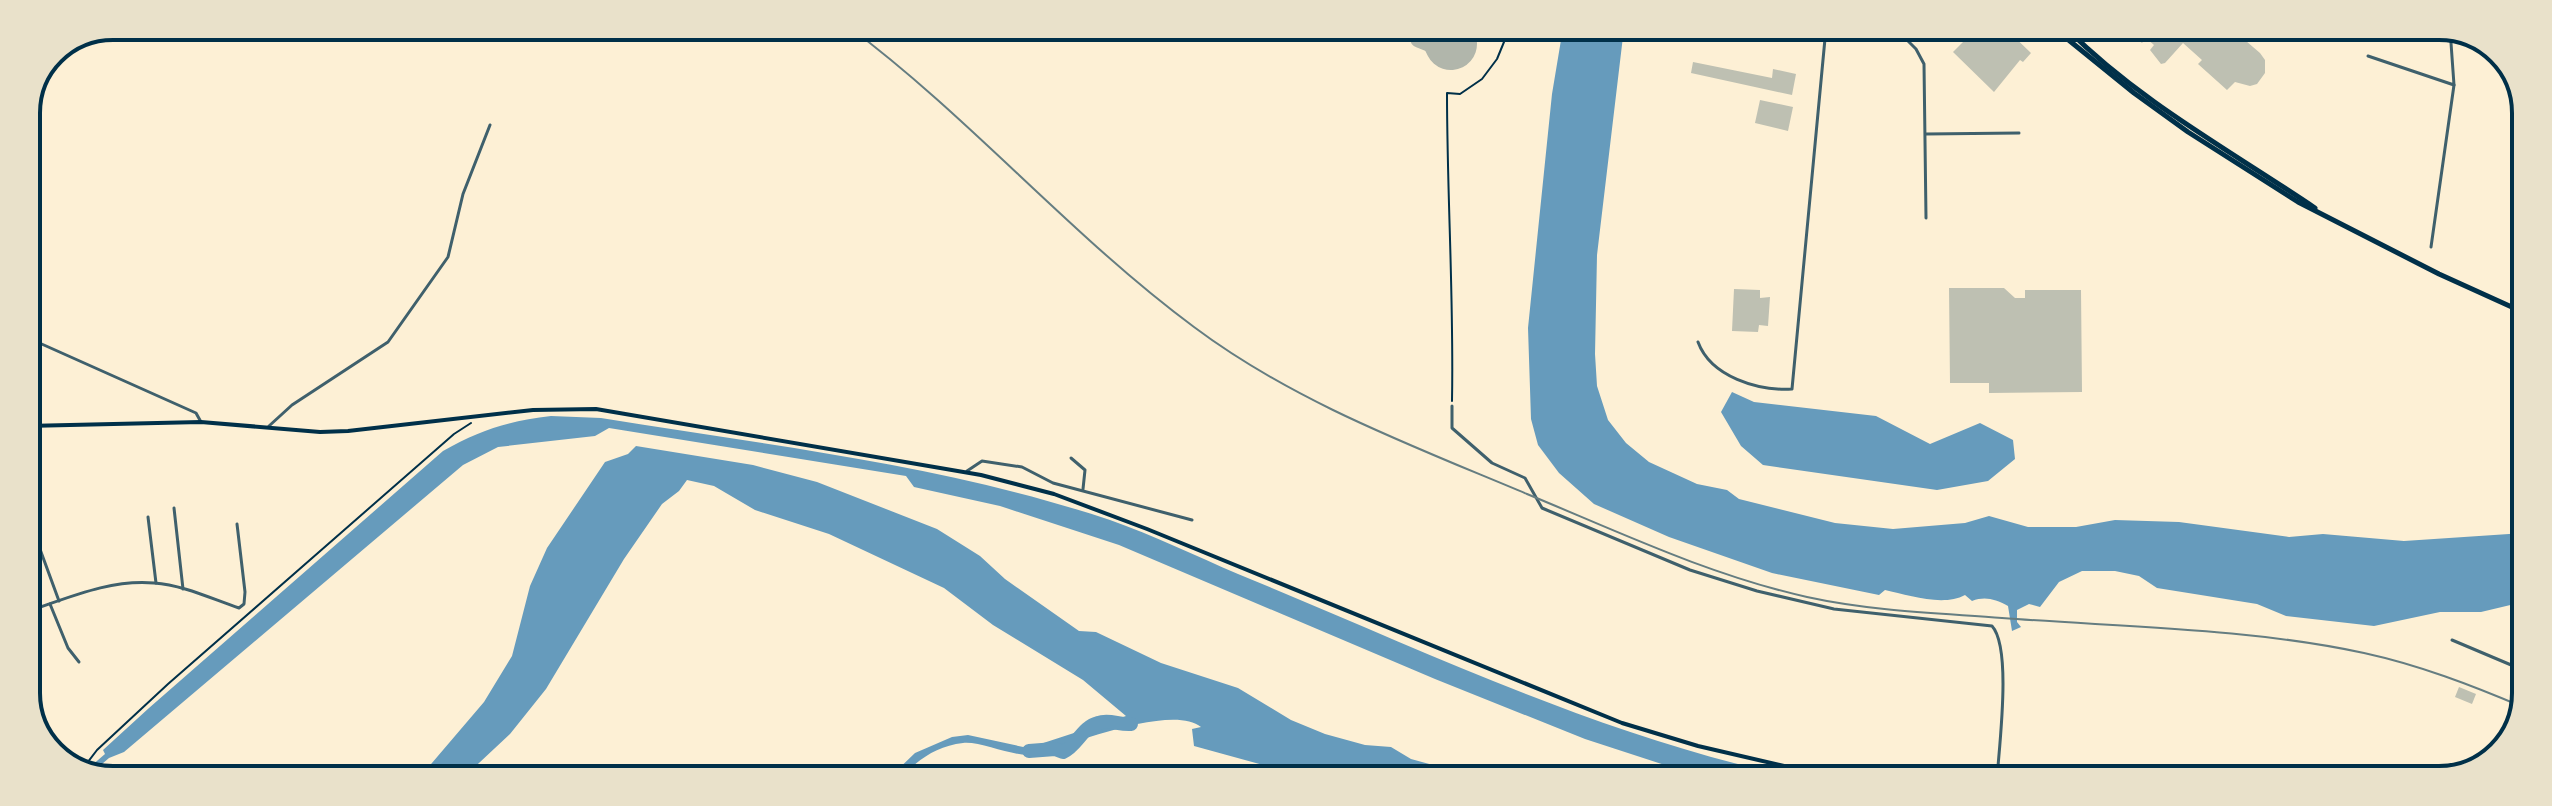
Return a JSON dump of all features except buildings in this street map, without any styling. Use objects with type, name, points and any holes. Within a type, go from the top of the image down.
[{"type":"main road","points":[[2069,40],[2188,132],[2285,194],[2512,307]]},
{"type":"main road","points":[[2080,40],[2132,85],[2185,124],[2336,222]]},
{"type":"main road","points":[[40,426],[201,422],[320,432],[533,410],[596,409],[967,471],[1054,494],[1162,535],[1622,723],[1698,746],[1784,766]]},
{"type":"street","points":[[1698,342],[1710,364],[1726,373],[1765,389],[1792,389],[1825,40]]},
{"type":"street","points":[[1907,40],[1924,64],[1926,218]]},
{"type":"street","points":[[2431,247],[2454,85],[2451,41]]},
{"type":"street","points":[[2368,56],[2454,85]]},
{"type":"street","points":[[269,426],[292,405],[388,342],[448,257],[463,194],[490,125]]},
{"type":"street","points":[[1926,134],[2019,133]]},
{"type":"street","points":[[40,343],[196,413],[201,422]]},
{"type":"street","points":[[1452,406],[1452,428],[1492,463],[1525,478],[1542,508],[1650,554],[1757,591],[1834,609],[1992,626],[1999,636],[2003,657],[1998,766]]},
{"type":"street","points":[[1071,458],[1085,470],[1083,489]]},
{"type":"street","points":[[967,471],[982,461],[990,460],[1022,467],[1053,483],[1192,520]]},
{"type":"street","points":[[1053,483],[1054,494]]},
{"type":"street","points":[[174,508],[183,589]]},
{"type":"street","points":[[148,517],[156,583]]},
{"type":"street","points":[[40,607],[124,583],[156,583],[239,608],[244,604],[245,592],[237,524]]},
{"type":"street","points":[[40,549],[59,601]]},
{"type":"street","points":[[50,604],[68,648],[79,662]]},
{"type":"street","points":[[2452,640],[2512,665]]},
{"type":"path","points":[[1452,406],[1447,93],[1460,94],[1482,79],[1497,59],[1503,40]]},
{"type":"path","points":[[88,762],[97,750],[236,624],[454,434],[478,417]]},
{"type":"path","points":[[236,624],[239,608]]},
{"type":"water","points":[[1561,40],[1623,40],[1597,255],[1597,386],[1608,420],[1626,443],[1649,462],[1697,484],[1727,490],[1739,499],[1835,523],[1893,529],[1965,523],[1989,516],[2028,527],[2076,527],[2115,520],[2179,522],[2289,537],[2323,534],[2404,541],[2512,534],[2512,605],[2481,612],[2440,612],[2374,626],[2286,616],[2257,604],[2157,588],[2139,576],[2115,571],[2082,571],[2059,582],[2040,607],[2029,604],[2017,610],[2017,622],[2021,627],[2012,631],[2008,606],[1994,600],[1972,601],[1965,595],[1936,600],[1885,590],[1879,595],[1772,573],[1669,537],[1594,504],[1559,473],[1538,445],[1531,419],[1528,328],[1552,94]]},
{"type":"water","points":[[1732,392],[1754,402],[1876,416],[1930,444],[1980,423],[2013,440],[2015,459],[1988,481],[1937,490],[1763,465],[1741,446],[1721,412]]},
{"type":"water","points":[[551,416],[601,418],[858,459],[1048,501],[1142,532],[1446,662],[1586,717],[1746,766],[1668,766],[1585,739],[1119,545],[1000,506],[914,487],[906,476],[609,428],[595,436],[498,447],[463,465],[124,752],[101,765],[94,764],[105,754],[103,750],[149,708],[443,451],[470,437],[522,421]]},
{"type":"water","points":[[636,446],[753,465],[817,482],[937,529],[980,556],[1005,579],[1079,631],[1096,632],[1161,663],[1238,688],[1291,720],[1325,734],[1365,745],[1391,747],[1411,759],[1437,766],[1267,766],[1194,746],[1192,729],[1201,727],[1187,721],[1168,720],[1120,728],[1028,755],[963,743],[944,747],[913,766],[901,766],[915,753],[952,737],[968,735],[1028,748],[1126,716],[1083,680],[993,625],[944,588],[829,534],[755,510],[714,486],[687,480],[662,504],[624,559],[546,689],[510,734],[476,766],[429,766],[484,702],[512,656],[530,586],[547,548],[605,462],[628,454]]},
{"type":"waterway","points":[[1029,751],[1055,749],[1063,752],[1092,725],[1102,722],[1131,724]]},
{"type":"taxiway","points":[[1425,40],[1436,40]]},
{"type":"runway","points":[[1449,40],[1451,44]]},
{"type":"railway","points":[[866,40],[937,99],[1105,255],[1232,354],[1355,421],[1630,537],[1735,577],[1831,602],[1929,613],[2276,638],[2384,658],[2464,683],[2511,702]]}]
